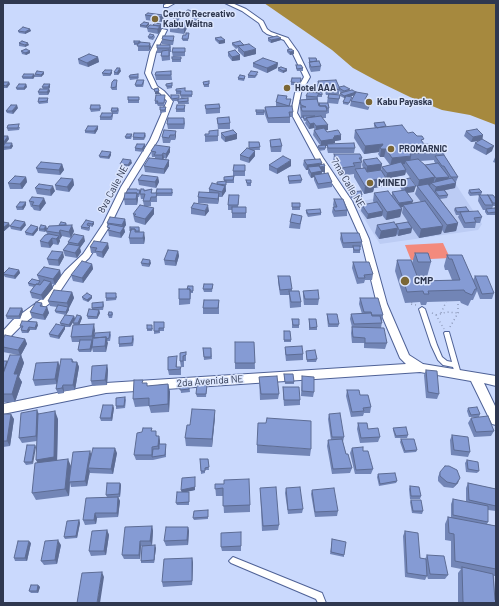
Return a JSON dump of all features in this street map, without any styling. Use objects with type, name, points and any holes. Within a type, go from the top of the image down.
[{"type":"street","points":[[166,6],[172,3]]},
{"type":"street","name":"7ma Calle NE","points":[[228,3],[244,10],[261,22],[265,30],[286,39],[295,52],[306,76],[298,93],[294,113],[320,158],[348,201],[365,239],[382,304],[405,358]]},
{"type":"street","name":"8va Calle NE","points":[[3,337],[17,323],[50,297],[68,273],[86,256],[107,224],[125,187],[154,140],[170,102],[162,92],[154,87],[148,73],[153,52],[164,30]]},
{"type":"street","points":[[391,369],[405,358],[420,368],[457,369],[475,377],[496,381]]},
{"type":"street","name":"2da Avenida NE","points":[[3,409],[106,388],[420,368]]},
{"type":"street","points":[[475,377],[492,401],[496,420]]},
{"type":"lane","points":[[422,309],[440,358],[445,363],[457,369]]},
{"type":"lane","points":[[447,333],[457,369]]},
{"type":"lane","points":[[233,561],[319,596],[322,603]]},
{"type":"path","points":[[447,333],[458,314],[458,301]]},
{"type":"path","points":[[441,313],[446,302]]},
{"type":"path","points":[[436,315],[441,313],[458,314]]},
{"type":"shaded area","points":[[264,3],[496,3],[496,125],[470,115],[442,110],[377,81],[353,68],[332,50]]},
{"type":"shaded area","points":[[455,183],[482,224],[478,230],[380,244],[354,202],[417,192]]},
{"type":"shaded area","points":[[443,243],[450,258],[411,260],[405,245]]},
{"type":"building","points":[[188,10],[193,11],[188,14],[183,13]]},
{"type":"building","points":[[148,13],[163,15],[160,17],[145,15]]},
{"type":"building","points":[[175,15],[180,16],[178,18],[173,18]]},
{"type":"building","points":[[195,16],[199,17],[195,21],[191,20]]},
{"type":"building","points":[[174,21],[188,22],[184,29],[170,27]]},
{"type":"building","points":[[144,22],[149,23],[146,26],[140,25]]},
{"type":"building","points":[[155,23],[161,24],[159,26],[153,25]]},
{"type":"building","points":[[150,25],[160,26],[158,29],[147,28]]},
{"type":"building","points":[[23,27],[30,29],[25,32],[18,31]]},
{"type":"building","points":[[186,33],[189,33],[188,39],[182,39],[183,35],[186,35]]},
{"type":"building","points":[[150,34],[154,35],[152,37],[148,37]]},
{"type":"building","points":[[163,36],[174,36],[173,41],[162,39]]},
{"type":"building","points":[[277,36],[281,38],[271,40],[268,38]]},
{"type":"building","points":[[221,37],[225,40],[219,41],[215,38]]},
{"type":"building","points":[[22,41],[28,43],[25,45],[19,43]]},
{"type":"building","points":[[134,41],[140,41],[140,43],[134,43]]},
{"type":"building","points":[[240,41],[244,45],[236,46],[232,43]]},
{"type":"building","points":[[139,42],[150,43],[149,46],[137,46]]},
{"type":"building","points":[[249,44],[256,49],[244,52],[238,46]]},
{"type":"building","points":[[157,45],[170,45],[170,48],[157,48]]},
{"type":"building","points":[[173,48],[185,48],[185,52],[172,52]]},
{"type":"building","points":[[26,49],[30,51],[25,53],[21,51]]},
{"type":"building","points":[[291,49],[294,51],[290,52],[287,50]]},
{"type":"building","points":[[169,50],[169,56],[161,56],[162,51]]},
{"type":"building","points":[[235,50],[240,55],[232,57],[228,52]]},
{"type":"building","points":[[89,54],[98,57],[87,63],[78,59]]},
{"type":"building","points":[[172,57],[181,57],[181,59],[172,59]]},
{"type":"building","points":[[263,58],[278,63],[267,68],[253,63]]},
{"type":"building","points":[[309,58],[316,58],[317,61],[310,62]]},
{"type":"building","points":[[319,61],[321,66],[311,67],[309,62]]},
{"type":"building","points":[[296,65],[301,65],[303,68],[297,69]]},
{"type":"building","points":[[281,67],[287,69],[283,71],[278,68]]},
{"type":"building","points":[[117,68],[120,68],[117,73],[114,72]]},
{"type":"building","points":[[105,70],[112,70],[110,74],[102,73]]},
{"type":"building","points":[[37,71],[44,72],[41,75],[35,74]]},
{"type":"building","points":[[171,71],[171,75],[155,75],[156,72]]},
{"type":"building","points":[[251,71],[258,72],[255,76],[248,75]]},
{"type":"building","points":[[24,74],[34,74],[32,77],[22,77]]},
{"type":"building","points":[[138,74],[138,77],[129,77],[130,75]]},
{"type":"building","points":[[240,75],[245,76],[244,79],[238,78]]},
{"type":"building","points":[[292,78],[301,78],[300,83],[291,82]]},
{"type":"building","points":[[117,80],[116,87],[111,88],[112,82]]},
{"type":"building","points":[[137,80],[144,80],[142,85],[135,85]]},
{"type":"building","points":[[336,80],[340,89],[326,90],[325,87],[320,88],[318,81]]},
{"type":"building","points":[[209,81],[209,84],[204,85],[203,82]]},
{"type":"building","points":[[3,82],[9,82],[6,86],[3,85]]},
{"type":"building","points":[[172,83],[172,86],[166,86],[166,84]]},
{"type":"building","points":[[19,84],[26,84],[24,88],[16,88]]},
{"type":"building","points":[[44,84],[50,84],[48,87],[42,87]]},
{"type":"building","points":[[344,86],[350,89],[344,91],[339,88]]},
{"type":"building","points":[[158,88],[159,91],[155,92],[154,89]]},
{"type":"building","points":[[185,88],[185,91],[192,91],[192,95],[180,95],[181,91],[176,91],[176,89]]},
{"type":"building","points":[[40,89],[49,89],[47,92],[38,92]]},
{"type":"building","points":[[352,90],[356,92],[344,96],[340,93]]},
{"type":"building","points":[[308,92],[319,93],[317,97],[306,96]]},
{"type":"building","points":[[356,92],[368,94],[365,99],[371,100],[369,104],[351,101]]},
{"type":"building","points":[[329,94],[340,95],[339,99],[328,98]]},
{"type":"building","points":[[156,95],[165,95],[164,103],[157,103],[158,101],[155,101]]},
{"type":"building","points":[[171,95],[179,95],[179,98],[171,99]]},
{"type":"building","points":[[278,95],[287,96],[286,99],[291,99],[289,106],[276,102]]},
{"type":"building","points":[[346,96],[352,97],[349,103],[343,102]]},
{"type":"building","points":[[128,97],[139,97],[139,100],[128,100]]},
{"type":"building","points":[[39,98],[48,98],[47,101],[38,102]]},
{"type":"building","points":[[188,98],[188,101],[178,102],[178,99]]},
{"type":"building","points":[[317,99],[319,106],[326,106],[327,111],[302,111],[301,107],[306,107],[301,105],[300,100]]},
{"type":"building","points":[[319,103],[328,103],[329,108],[326,108],[326,106],[320,106]]},
{"type":"building","points":[[219,104],[220,108],[206,109],[205,105]]},
{"type":"building","points":[[11,105],[17,105],[12,111],[6,111]]},
{"type":"building","points":[[91,105],[100,105],[100,109],[90,109]]},
{"type":"building","points":[[177,105],[185,105],[184,109],[176,109]]},
{"type":"building","points":[[292,106],[293,112],[289,112],[290,117],[268,118],[265,107]]},
{"type":"building","points":[[160,107],[166,107],[165,110],[160,110]]},
{"type":"building","points":[[112,108],[118,108],[117,111],[111,111]]},
{"type":"building","points":[[256,110],[264,110],[264,112],[256,112]]},
{"type":"building","points":[[102,113],[113,113],[111,117],[100,117]]},
{"type":"building","points":[[303,116],[315,116],[304,119]]},
{"type":"building","points":[[321,116],[328,125],[316,126],[314,123],[310,124],[306,118]]},
{"type":"building","points":[[229,117],[230,123],[218,124],[217,118]]},
{"type":"building","points":[[168,118],[184,118],[184,124],[167,124]]},
{"type":"building","points":[[384,122],[386,126],[377,128],[374,123]]},
{"type":"building","points":[[19,124],[18,128],[7,128],[8,125]]},
{"type":"building","points":[[402,125],[408,133],[413,132],[417,136],[422,136],[424,139],[421,140],[424,144],[440,145],[445,151],[410,154],[411,156],[392,158],[386,149],[381,149],[380,147],[383,144],[365,146],[355,130]]},
{"type":"building","points":[[88,126],[98,126],[94,131],[85,131]]},
{"type":"building","points":[[324,128],[327,132],[338,130],[341,135],[334,136],[334,139],[321,141],[314,130]]},
{"type":"building","points":[[477,129],[483,135],[473,137],[466,131]]},
{"type":"building","points":[[164,130],[176,131],[175,135],[170,135],[169,138],[162,137]]},
{"type":"building","points":[[218,130],[218,136],[205,136],[205,134],[209,134],[209,131]]},
{"type":"building","points":[[233,130],[237,134],[225,137],[221,133]]},
{"type":"building","points":[[134,133],[145,133],[144,138],[133,137]]},
{"type":"building","points":[[127,134],[132,134],[130,137],[125,137]]},
{"type":"building","points":[[3,136],[8,136],[4,142],[3,142]]},
{"type":"building","points":[[280,139],[282,146],[271,147],[270,140]]},
{"type":"building","points":[[482,139],[494,146],[487,149],[475,143]]},
{"type":"building","points":[[249,142],[259,142],[260,147],[249,148]]},
{"type":"building","points":[[5,143],[12,143],[10,147],[3,147]]},
{"type":"building","points":[[354,143],[355,148],[328,148],[327,144]]},
{"type":"building","points":[[137,144],[145,144],[142,149],[135,148]]},
{"type":"building","points":[[155,145],[170,147],[166,154],[163,153],[162,155],[154,155],[156,152],[151,151]]},
{"type":"building","points":[[325,145],[326,148],[319,148],[318,146]]},
{"type":"building","points":[[247,148],[255,151],[249,158],[240,155]]},
{"type":"building","points":[[102,151],[111,152],[108,157],[99,156]]},
{"type":"building","points":[[334,154],[360,154],[362,158],[359,158],[362,162],[353,163],[355,166],[341,168]]},
{"type":"building","points":[[444,155],[458,177],[451,177],[435,156]]},
{"type":"building","points":[[283,156],[291,160],[277,169],[269,165]]},
{"type":"building","points":[[149,158],[169,160],[164,169],[144,166]]},
{"type":"building","points":[[377,158],[382,164],[367,166],[363,160]]},
{"type":"building","points":[[123,159],[131,160],[128,165],[120,164]]},
{"type":"building","points":[[320,159],[322,163],[307,165],[304,160]]},
{"type":"building","points":[[418,159],[435,177],[419,180],[405,161]]},
{"type":"building","points":[[41,162],[62,164],[59,170],[36,168]]},
{"type":"building","points":[[401,162],[406,170],[387,173],[382,167]]},
{"type":"building","points":[[438,163],[449,177],[436,178],[425,165]]},
{"type":"building","points":[[324,164],[325,166],[320,167],[319,165]]},
{"type":"building","points":[[234,165],[245,165],[245,171],[233,171]]},
{"type":"building","points":[[319,166],[322,171],[311,173],[308,167]]},
{"type":"building","points":[[365,168],[367,172],[381,170],[386,178],[372,180],[374,184],[365,186],[355,169]]},
{"type":"building","points":[[328,173],[332,182],[318,184],[314,175]]},
{"type":"building","points":[[142,175],[158,177],[155,182],[138,180]]},
{"type":"building","points":[[300,175],[302,180],[289,181],[288,176]]},
{"type":"building","points":[[15,176],[26,177],[20,184],[8,183]]},
{"type":"building","points":[[234,176],[233,180],[224,180],[224,177]]},
{"type":"building","points":[[61,178],[73,179],[67,187],[55,185]]},
{"type":"building","points":[[410,178],[416,186],[405,188],[400,180]]},
{"type":"building","points":[[452,178],[456,183],[436,187],[431,183]]},
{"type":"building","points":[[246,180],[251,180],[251,183],[247,183]]},
{"type":"building","points":[[226,181],[226,185],[217,184],[217,182]]},
{"type":"building","points":[[212,183],[225,186],[222,192],[209,189]]},
{"type":"building","points":[[39,184],[53,186],[50,190],[35,188]]},
{"type":"building","points":[[428,184],[458,223],[447,225],[417,186]]},
{"type":"building","points":[[128,189],[140,190],[139,194],[126,193]]},
{"type":"building","points":[[141,189],[144,189],[144,191],[152,189],[151,193],[157,193],[156,197],[151,197],[150,201],[143,201],[145,194],[140,194]]},
{"type":"building","points":[[157,189],[172,189],[172,193],[156,193]]},
{"type":"building","points":[[479,189],[482,192],[471,193],[469,190]]},
{"type":"building","points":[[405,190],[413,201],[399,203],[392,192]]},
{"type":"building","points":[[444,190],[448,195],[439,196],[435,191]]},
{"type":"building","points":[[361,191],[362,195],[352,195],[351,192]]},
{"type":"building","points":[[388,191],[402,209],[387,212],[374,193]]},
{"type":"building","points":[[199,192],[219,193],[218,199],[198,197]]},
{"type":"building","points":[[125,193],[137,193],[136,199],[124,199]]},
{"type":"building","points":[[229,195],[239,195],[238,205],[228,205]]},
{"type":"building","points":[[479,195],[488,195],[493,205],[485,205]]},
{"type":"building","points":[[488,195],[493,195],[496,199],[496,203],[493,203]]},
{"type":"building","points":[[32,197],[44,198],[39,206],[32,205],[34,202],[29,201]]},
{"type":"building","points":[[334,199],[343,199],[347,210],[335,211],[333,207],[337,207]]},
{"type":"building","points":[[425,201],[443,226],[421,229],[403,205]]},
{"type":"building","points":[[20,202],[26,202],[22,207],[16,207]]},
{"type":"building","points":[[377,202],[383,211],[368,214],[362,205]]},
{"type":"building","points":[[194,203],[208,205],[205,211],[191,208]]},
{"type":"building","points":[[292,203],[300,203],[300,207],[292,207]]},
{"type":"building","points":[[140,205],[154,208],[145,219],[134,216],[136,214],[133,214]]},
{"type":"building","points":[[232,207],[246,207],[246,213],[232,213]]},
{"type":"building","points":[[466,207],[469,211],[457,212],[455,208]]},
{"type":"building","points":[[495,208],[496,212],[488,213],[486,209]]},
{"type":"building","points":[[320,209],[321,213],[308,214],[306,210]]},
{"type":"building","points":[[478,211],[482,217],[474,218],[476,222],[465,223],[460,212]]},
{"type":"building","points":[[292,214],[302,216],[300,224],[290,222]]},
{"type":"building","points":[[110,217],[125,219],[122,225],[107,223]]},
{"type":"building","points":[[15,220],[25,222],[20,228],[10,226]]},
{"type":"building","points":[[86,220],[94,222],[92,224],[88,223],[87,225],[90,226],[88,228],[81,227]]},
{"type":"building","points":[[3,222],[9,223],[3,228]]},
{"type":"building","points":[[61,222],[66,223],[65,225],[59,225]]},
{"type":"building","points":[[394,222],[398,228],[381,231],[377,225]]},
{"type":"building","points":[[408,222],[412,228],[399,230],[396,224]]},
{"type":"building","points":[[109,224],[124,227],[120,233],[108,230],[110,228],[107,227]]},
{"type":"building","points":[[31,225],[38,227],[32,234],[25,232]]},
{"type":"building","points":[[41,225],[46,226],[44,229],[39,229]]},
{"type":"building","points":[[72,225],[69,232],[60,230],[59,233],[46,231],[49,226]]},
{"type":"building","points":[[130,227],[139,227],[139,231],[131,229],[130,231]]},
{"type":"building","points":[[131,229],[135,229],[135,232],[144,232],[143,238],[129,238]]},
{"type":"building","points":[[341,233],[359,233],[362,242],[343,243]]},
{"type":"building","points":[[49,234],[59,236],[56,239],[52,238],[48,243],[40,241],[45,235]]},
{"type":"building","points":[[74,234],[84,236],[78,244],[68,242]]},
{"type":"building","points":[[94,241],[108,243],[102,252],[95,251],[97,248],[90,247]]},
{"type":"building","points":[[68,244],[80,246],[75,253],[63,250]]},
{"type":"building","points":[[353,246],[360,246],[360,250],[354,250]]},
{"type":"building","points":[[168,250],[178,251],[175,261],[164,260]]},
{"type":"building","points":[[52,251],[63,252],[58,260],[47,259]]},
{"type":"building","points":[[415,253],[428,253],[431,262],[418,262]]},
{"type":"building","points":[[447,255],[462,255],[477,289],[475,289],[472,295],[464,290],[428,291],[429,294],[424,294],[423,291],[407,292],[397,260],[411,260],[419,281],[460,280],[452,259],[449,259]]},
{"type":"building","points":[[143,259],[150,260],[149,264],[141,263]]},
{"type":"building","points":[[82,261],[92,264],[82,278],[71,275]]},
{"type":"building","points":[[353,262],[369,262],[373,274],[364,275],[365,278],[358,278]]},
{"type":"building","points":[[44,267],[60,270],[53,279],[37,275]]},
{"type":"building","points":[[9,268],[19,270],[14,276],[3,274]]},
{"type":"building","points":[[278,276],[290,276],[292,289],[280,290]]},
{"type":"building","points":[[475,276],[487,276],[494,293],[482,294]]},
{"type":"building","points":[[32,279],[40,281],[36,285],[28,283]]},
{"type":"building","points":[[44,280],[51,282],[41,295],[30,292],[36,284],[40,285]]},
{"type":"building","points":[[204,284],[213,284],[212,289],[203,289]]},
{"type":"building","points":[[188,286],[193,286],[193,291],[187,289]]},
{"type":"building","points":[[179,289],[190,289],[190,299],[179,299]]},
{"type":"building","points":[[54,290],[72,292],[67,303],[48,301]]},
{"type":"building","points":[[318,290],[319,299],[305,299],[303,291]]},
{"type":"building","points":[[289,291],[299,291],[301,302],[291,302]]},
{"type":"building","points":[[87,293],[92,296],[87,300],[82,297]]},
{"type":"building","points":[[106,293],[116,293],[116,298],[106,298]]},
{"type":"building","points":[[360,298],[378,298],[383,315],[372,315],[371,312],[364,312]]},
{"type":"building","points":[[204,300],[219,300],[218,308],[203,308]]},
{"type":"building","points":[[36,302],[42,303],[40,306],[47,307],[43,315],[30,312]]},
{"type":"building","points":[[103,302],[103,307],[92,308],[92,303]]},
{"type":"building","points":[[58,305],[68,307],[66,312],[55,311]]},
{"type":"building","points":[[10,308],[22,308],[19,316],[6,316]]},
{"type":"building","points":[[89,309],[99,310],[97,317],[87,316]]},
{"type":"building","points":[[109,312],[112,312],[112,315],[108,315]]},
{"type":"building","points":[[371,313],[372,316],[380,316],[382,323],[354,324],[351,314]]},
{"type":"building","points":[[327,314],[337,314],[339,324],[329,324]]},
{"type":"building","points":[[65,315],[74,316],[69,325],[60,323]]},
{"type":"building","points":[[77,315],[81,316],[78,323],[73,323]]},
{"type":"building","points":[[292,319],[299,319],[299,325],[293,325]]},
{"type":"building","points":[[309,319],[316,319],[317,327],[310,328]]},
{"type":"building","points":[[22,321],[37,322],[35,328],[29,327],[27,331],[21,330],[23,326],[20,326]]},
{"type":"building","points":[[154,322],[164,322],[164,328],[159,328],[159,331],[154,331]]},
{"type":"building","points":[[56,324],[65,326],[58,336],[49,334]]},
{"type":"building","points":[[94,324],[92,336],[71,337],[73,325]]},
{"type":"building","points":[[147,325],[152,325],[152,329],[147,329]]},
{"type":"building","points":[[352,327],[384,328],[387,343],[365,343],[365,338],[353,337]]},
{"type":"building","points":[[284,331],[290,331],[291,340],[284,340]]},
{"type":"building","points":[[110,332],[109,338],[107,339],[106,337],[94,338],[95,333]]},
{"type":"building","points":[[5,335],[25,339],[18,350],[3,347],[3,339]]},
{"type":"building","points":[[133,336],[132,343],[119,344],[119,337]]},
{"type":"building","points":[[106,337],[105,346],[92,347],[93,338]]},
{"type":"building","points":[[80,340],[92,340],[90,349],[78,350]]},
{"type":"building","points":[[235,342],[254,342],[255,363],[235,363]]},
{"type":"building","points":[[302,346],[303,354],[286,355],[285,347]]},
{"type":"building","points":[[203,348],[211,348],[211,357],[204,357]]},
{"type":"building","points":[[315,350],[317,359],[307,360],[306,351]]},
{"type":"building","points":[[186,352],[186,355],[183,356],[183,361],[180,361],[180,353]]},
{"type":"building","points":[[10,355],[21,355],[14,374],[18,374],[12,394],[3,394],[3,374]]},
{"type":"building","points":[[177,356],[176,367],[181,367],[180,369],[168,370],[168,357]]},
{"type":"building","points":[[61,359],[72,359],[72,362],[77,362],[73,385],[63,385],[62,388],[56,389]]},
{"type":"building","points":[[3,361],[7,361],[3,373]]},
{"type":"building","points":[[58,362],[55,379],[33,380],[36,363]]},
{"type":"building","points":[[107,365],[105,380],[91,381],[92,366]]},
{"type":"building","points":[[426,370],[437,371],[439,394],[428,392]]},
{"type":"building","points":[[284,374],[293,374],[294,382],[285,382]]},
{"type":"building","points":[[277,376],[279,394],[261,394],[259,377]]},
{"type":"building","points":[[302,376],[314,377],[314,392],[302,391]]},
{"type":"building","points":[[134,380],[143,380],[142,383],[147,383],[147,386],[168,384],[168,404],[149,406],[149,398],[133,399]]},
{"type":"building","points":[[189,382],[189,389],[180,390],[180,383]]},
{"type":"building","points":[[197,385],[207,385],[206,394],[196,394]]},
{"type":"building","points":[[283,387],[299,387],[300,400],[284,400]]},
{"type":"building","points":[[347,390],[359,390],[360,395],[368,395],[371,407],[363,408],[364,411],[352,412]]},
{"type":"building","points":[[125,397],[124,406],[116,406],[116,398]]},
{"type":"building","points":[[103,405],[113,405],[111,418],[100,418]]},
{"type":"building","points":[[477,407],[480,414],[471,415],[468,408]]},
{"type":"building","points":[[192,409],[215,410],[212,439],[185,438],[187,425],[190,425]]},
{"type":"building","points":[[37,410],[36,436],[19,438],[21,413]]},
{"type":"building","points":[[55,411],[54,457],[36,460],[38,414]]},
{"type":"building","points":[[340,413],[344,437],[332,437],[329,414]]},
{"type":"building","points":[[3,414],[11,414],[7,441],[3,441]]},
{"type":"building","points":[[488,416],[494,431],[476,432],[471,418]]},
{"type":"building","points":[[267,418],[311,421],[311,449],[257,445],[258,423],[266,423]]},
{"type":"building","points":[[358,423],[367,423],[368,429],[378,428],[380,437],[361,438]]},
{"type":"building","points":[[406,427],[408,435],[396,436],[393,428]]},
{"type":"building","points":[[143,428],[152,428],[151,431],[156,431],[156,436],[159,436],[158,446],[152,447],[152,455],[134,455],[137,433],[142,432]]},
{"type":"building","points":[[452,435],[468,437],[470,452],[454,450]]},
{"type":"building","points":[[342,439],[352,468],[333,469],[328,440]]},
{"type":"building","points":[[401,439],[414,439],[417,450],[405,451]]},
{"type":"building","points":[[159,444],[166,444],[165,455],[152,457],[153,449],[159,449]]},
{"type":"building","points":[[27,445],[35,445],[32,462],[24,462]]},
{"type":"building","points":[[363,447],[363,451],[368,451],[373,469],[356,470],[352,448]]},
{"type":"building","points":[[93,448],[115,448],[111,469],[88,468]]},
{"type":"building","points":[[90,451],[85,481],[69,482],[73,452]]},
{"type":"building","points":[[68,459],[65,489],[32,493],[35,463]]},
{"type":"building","points":[[200,459],[208,459],[209,467],[205,468],[205,471],[201,471]]},
{"type":"building","points":[[467,460],[478,462],[479,471],[468,469]]},
{"type":"building","points":[[445,466],[449,466],[457,470],[460,478],[456,484],[447,482],[440,476],[440,472]]},
{"type":"building","points":[[395,473],[397,481],[380,484],[378,474]]},
{"type":"building","points":[[195,477],[195,487],[181,490],[182,478]]},
{"type":"building","points":[[249,479],[250,505],[223,506],[223,488],[215,489],[215,484],[224,484],[224,480]]},
{"type":"building","points":[[107,483],[120,483],[119,494],[106,495]]},
{"type":"building","points":[[468,483],[496,489],[496,506],[469,500]]},
{"type":"building","points":[[410,486],[419,487],[421,496],[411,496]]},
{"type":"building","points":[[276,487],[279,525],[263,526],[260,488]]},
{"type":"building","points":[[300,487],[303,509],[288,510],[286,488]]},
{"type":"building","points":[[334,488],[338,511],[315,512],[312,490]]},
{"type":"building","points":[[177,492],[189,492],[189,502],[176,503]]},
{"type":"building","points":[[118,497],[117,513],[95,513],[94,520],[83,520],[86,498]]},
{"type":"building","points":[[453,499],[488,506],[488,522],[453,515]]},
{"type":"building","points":[[411,500],[421,500],[423,511],[413,511]]},
{"type":"building","points":[[208,510],[208,517],[193,518],[194,511]]},
{"type":"building","points":[[448,517],[496,526],[496,569],[455,561],[454,534],[449,533]]},
{"type":"building","points":[[79,520],[76,536],[64,537],[67,521]]},
{"type":"building","points":[[152,526],[150,541],[140,541],[139,555],[122,555],[125,527]]},
{"type":"building","points":[[166,527],[188,527],[187,540],[164,541]]},
{"type":"building","points":[[107,530],[104,551],[89,551],[92,531]]},
{"type":"building","points":[[405,531],[418,533],[420,558],[426,559],[427,576],[407,573]]},
{"type":"building","points":[[241,532],[241,546],[221,547],[221,533]]},
{"type":"building","points":[[332,539],[346,542],[344,555],[331,552]]},
{"type":"building","points":[[58,540],[55,560],[41,561],[45,541]]},
{"type":"building","points":[[18,541],[29,541],[25,558],[14,558]]},
{"type":"building","points":[[155,545],[154,560],[141,561],[142,546]]},
{"type":"building","points":[[427,555],[444,556],[448,575],[430,574]]},
{"type":"building","points":[[192,558],[192,581],[162,582],[164,559]]},
{"type":"building","points":[[462,567],[493,574],[496,603],[463,602]]},
{"type":"building","points":[[102,572],[97,603],[77,603],[82,573]]},
{"type":"building","points":[[31,585],[38,585],[37,591],[29,591]]},
{"type":"place","name":"Centro Recreativo Kabu Waitna","points":[[155,19]]},
{"type":"place","name":"Hotel AAA","points":[[287,88]]},
{"type":"place","name":"Kabu Payaska","points":[[369,102]]},
{"type":"place","name":"PROMARNIC","points":[[391,149]]},
{"type":"place","name":"MINED","points":[[370,183]]},
{"type":"place","name":"CMP","points":[[405,281]]}]
